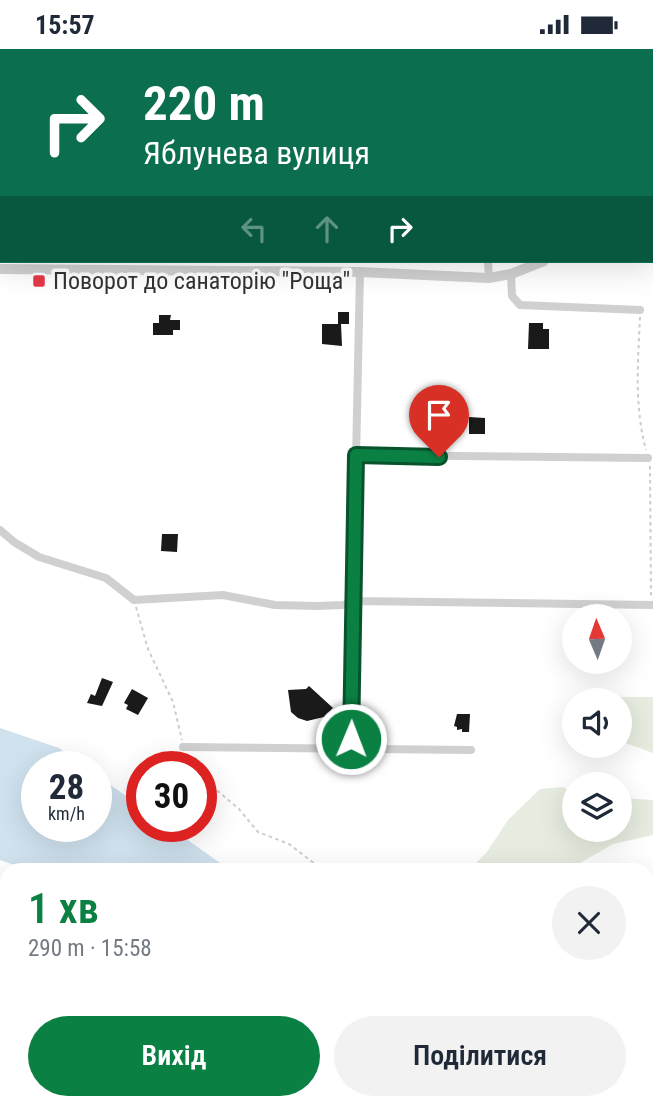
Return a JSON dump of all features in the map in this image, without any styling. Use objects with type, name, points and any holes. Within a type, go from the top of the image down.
[{"type":"street","points":[[488,263],[489,278]]},
{"type":"street","points":[[0,269],[360,272],[489,278],[511,274],[539,263]]},
{"type":"street","points":[[352,747],[360,272]]},
{"type":"street","points":[[511,274],[512,296],[520,305],[640,310]]},
{"type":"street","points":[[356,455],[648,458]]},
{"type":"street","points":[[0,530],[39,557],[106,578],[134,600],[223,595],[275,605],[316,606],[344,605],[353,601],[653,605]]},
{"type":"street","points":[[183,747],[471,750]]},
{"type":"path","points":[[134,600],[148,649],[173,702],[185,751]]},
{"type":"path","points":[[217,790],[239,809],[258,832],[289,844],[314,863]]},
{"type":"shaded area","points":[[632,697],[653,697],[653,753],[632,745]]},
{"type":"shaded area","points":[[562,787],[562,842],[622,842],[613,844],[580,863],[476,863],[487,852],[508,820],[540,789]]},
{"type":"shaded area","points":[[632,799],[653,800],[653,835],[632,840]]},
{"type":"water","points":[[0,728],[63,751],[21,751],[21,842],[112,842],[112,786],[126,796],[126,842],[191,842],[220,863],[8,863],[0,860]]},
{"type":"building","points":[[338,312],[349,312],[349,324],[341,324],[342,346],[322,344],[322,324],[338,324]]},
{"type":"building","points":[[159,315],[171,315],[170,320],[180,320],[180,330],[173,330],[173,335],[153,335],[153,323],[159,323]]},
{"type":"building","points":[[529,323],[543,323],[543,329],[549,329],[549,349],[528,349]]},
{"type":"building","points":[[469,417],[485,418],[485,434],[469,434]]},
{"type":"building","points":[[162,534],[178,534],[177,552],[161,551]]},
{"type":"building","points":[[102,678],[113,682],[102,706],[87,703],[91,694],[95,696]]},
{"type":"building","points":[[309,686],[333,708],[324,717],[307,721],[291,712],[288,690],[306,689]]},
{"type":"building","points":[[132,689],[148,698],[138,715],[126,709],[128,705],[124,703]]},
{"type":"building","points":[[457,714],[470,714],[469,732],[457,730],[454,726]]},
{"type":"place","name":"Поворот до санаторію \"Роща\"","points":[[39,281]]},
{"type":"route","points":[[351,739],[356,455],[439,457]]}]
